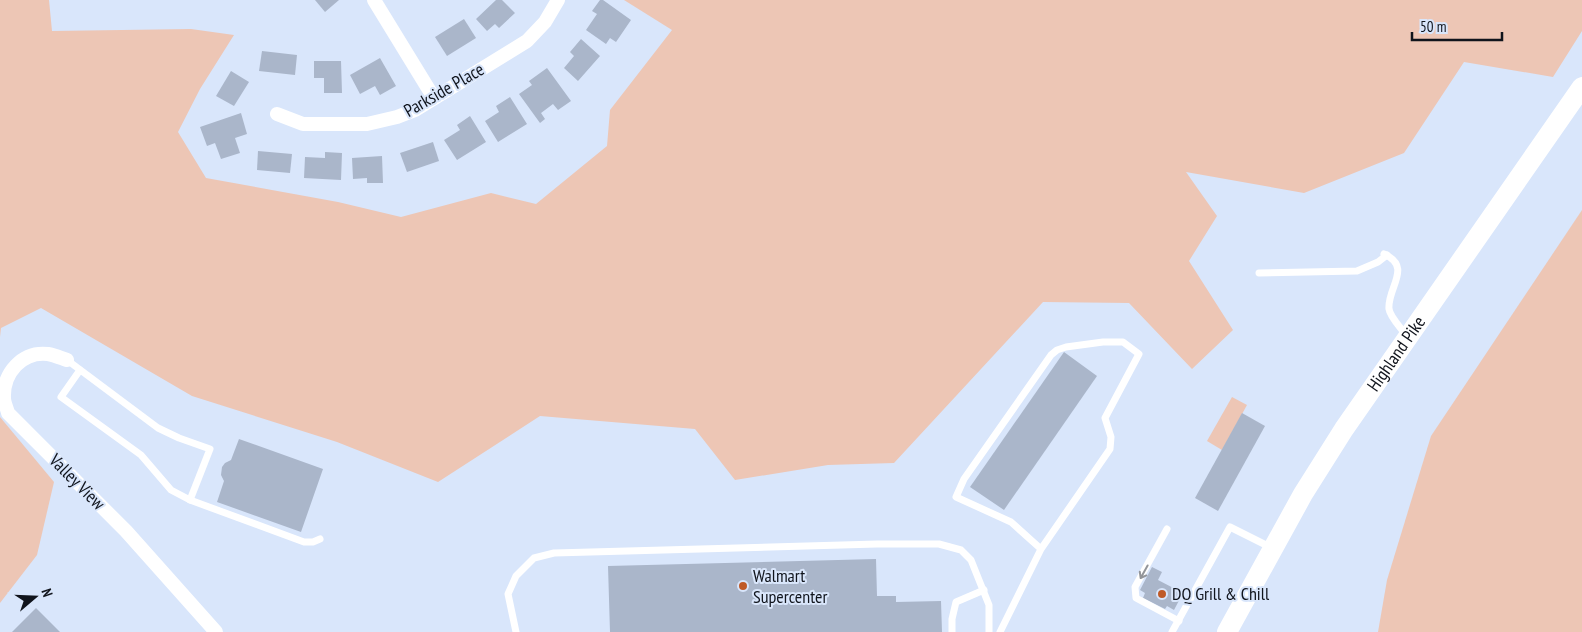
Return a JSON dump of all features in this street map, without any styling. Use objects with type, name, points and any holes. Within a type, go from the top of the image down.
[{"type":"main road","name":"Highland Pike","points":[[1227,632],[1303,494],[1339,437],[1582,87]]},
{"type":"street","points":[[374,0],[434,98]]},
{"type":"street","name":"Parkside Place","points":[[277,114],[304,124],[367,124],[397,117],[415,110],[527,40],[544,22],[558,0]]},
{"type":"street","name":"Valley View","points":[[67,360],[48,354],[32,355],[16,364],[6,380],[4,399],[8,413],[126,531],[216,632]]},
{"type":"lane","points":[[1259,274],[1357,271],[1378,262],[1386,254],[1398,266],[1398,276],[1389,299],[1389,311],[1408,337]]},
{"type":"lane","points":[[1000,632],[1041,549],[1110,449],[1111,437],[1105,418],[1139,354],[1123,342],[1103,342],[1056,350],[964,479],[956,497],[1011,522],[1041,549]]},
{"type":"lane","points":[[67,360],[158,428],[210,449],[190,500]]},
{"type":"lane","points":[[80,370],[61,397],[142,455],[171,490],[190,500],[304,542],[313,542],[320,538]]},
{"type":"lane","points":[[1172,632],[1230,527],[1272,548]]},
{"type":"lane","points":[[1167,529],[1135,588],[1136,598],[1179,621]]},
{"type":"lane","points":[[516,632],[508,594],[516,576],[534,558],[554,553],[877,544],[939,544],[961,550],[971,560],[984,590],[989,605],[989,632]]},
{"type":"lane","points":[[952,632],[952,619],[956,602],[984,590]]},
{"type":"shaded area","points":[[0,0],[49,0],[52,31],[191,29],[234,35],[200,89],[178,132],[206,178],[338,202],[401,217],[491,193],[536,204],[607,146],[610,110],[672,30],[624,0],[1582,0],[1582,31],[1553,77],[1464,62],[1404,153],[1304,193],[1186,172],[1217,216],[1189,261],[1233,330],[1192,369],[1129,303],[1043,302],[894,463],[828,465],[735,480],[695,429],[540,416],[438,482],[337,442],[192,396],[41,308],[1,328],[0,337]]},
{"type":"shaded area","points":[[1582,210],[1582,632],[1378,632],[1387,580],[1431,436]]},
{"type":"shaded area","points":[[1232,397],[1247,405],[1222,450],[1207,441]]},
{"type":"shaded area","points":[[0,417],[54,482],[37,555],[0,603]]},
{"type":"building","points":[[315,0],[339,0],[325,12]]},
{"type":"building","points":[[496,0],[502,0],[515,13],[499,28],[495,24],[487,31],[476,19]]},
{"type":"building","points":[[600,0],[603,0],[631,20],[616,42],[610,38],[606,44],[586,30],[597,14],[592,11]]},
{"type":"building","points":[[464,19],[476,38],[447,56],[435,37]]},
{"type":"building","points":[[581,39],[600,56],[578,81],[564,68],[574,56],[570,52]]},
{"type":"building","points":[[262,51],[297,55],[295,75],[259,71]]},
{"type":"building","points":[[380,58],[396,86],[380,95],[375,86],[360,94],[350,75]]},
{"type":"building","points":[[314,61],[341,61],[342,93],[324,93],[324,78],[314,78]]},
{"type":"building","points":[[547,68],[571,101],[558,110],[553,104],[541,113],[545,119],[540,123],[519,94],[532,85],[529,81]]},
{"type":"building","points":[[231,71],[249,82],[234,106],[216,96]]},
{"type":"building","points":[[510,97],[527,124],[498,142],[485,121],[499,112],[496,106]]},
{"type":"building","points":[[241,113],[247,134],[235,138],[240,153],[221,159],[215,143],[207,146],[200,127]]},
{"type":"building","points":[[470,116],[486,142],[457,160],[444,140],[460,130],[457,125]]},
{"type":"building","points":[[433,142],[439,161],[407,172],[400,153]]},
{"type":"building","points":[[258,151],[292,154],[290,173],[257,170]]},
{"type":"building","points":[[325,152],[342,153],[341,180],[304,178],[305,157],[325,158]]},
{"type":"building","points":[[382,156],[383,183],[367,183],[367,178],[353,179],[352,158]]},
{"type":"building","points":[[1064,352],[1097,376],[1004,510],[970,487]]},
{"type":"building","points":[[1242,413],[1265,426],[1218,511],[1195,498]]},
{"type":"building","points":[[239,439],[323,469],[301,532],[217,502],[224,481],[221,475],[222,467],[231,460]]},
{"type":"building","name":"Walmart Supercenter","points":[[876,559],[877,596],[896,596],[896,602],[941,601],[942,632],[610,632],[608,566]]},
{"type":"building","points":[[1152,567],[1162,572],[1158,580],[1183,593],[1174,610],[1167,606],[1165,609],[1143,598],[1145,593],[1140,590]]},
{"type":"building","points":[[36,608],[60,632],[12,632]]},
{"type":"place","name":"Walmart Supercenter","points":[[743,586]]},
{"type":"place","name":"DQ Grill & Chill","points":[[1162,594]]}]
